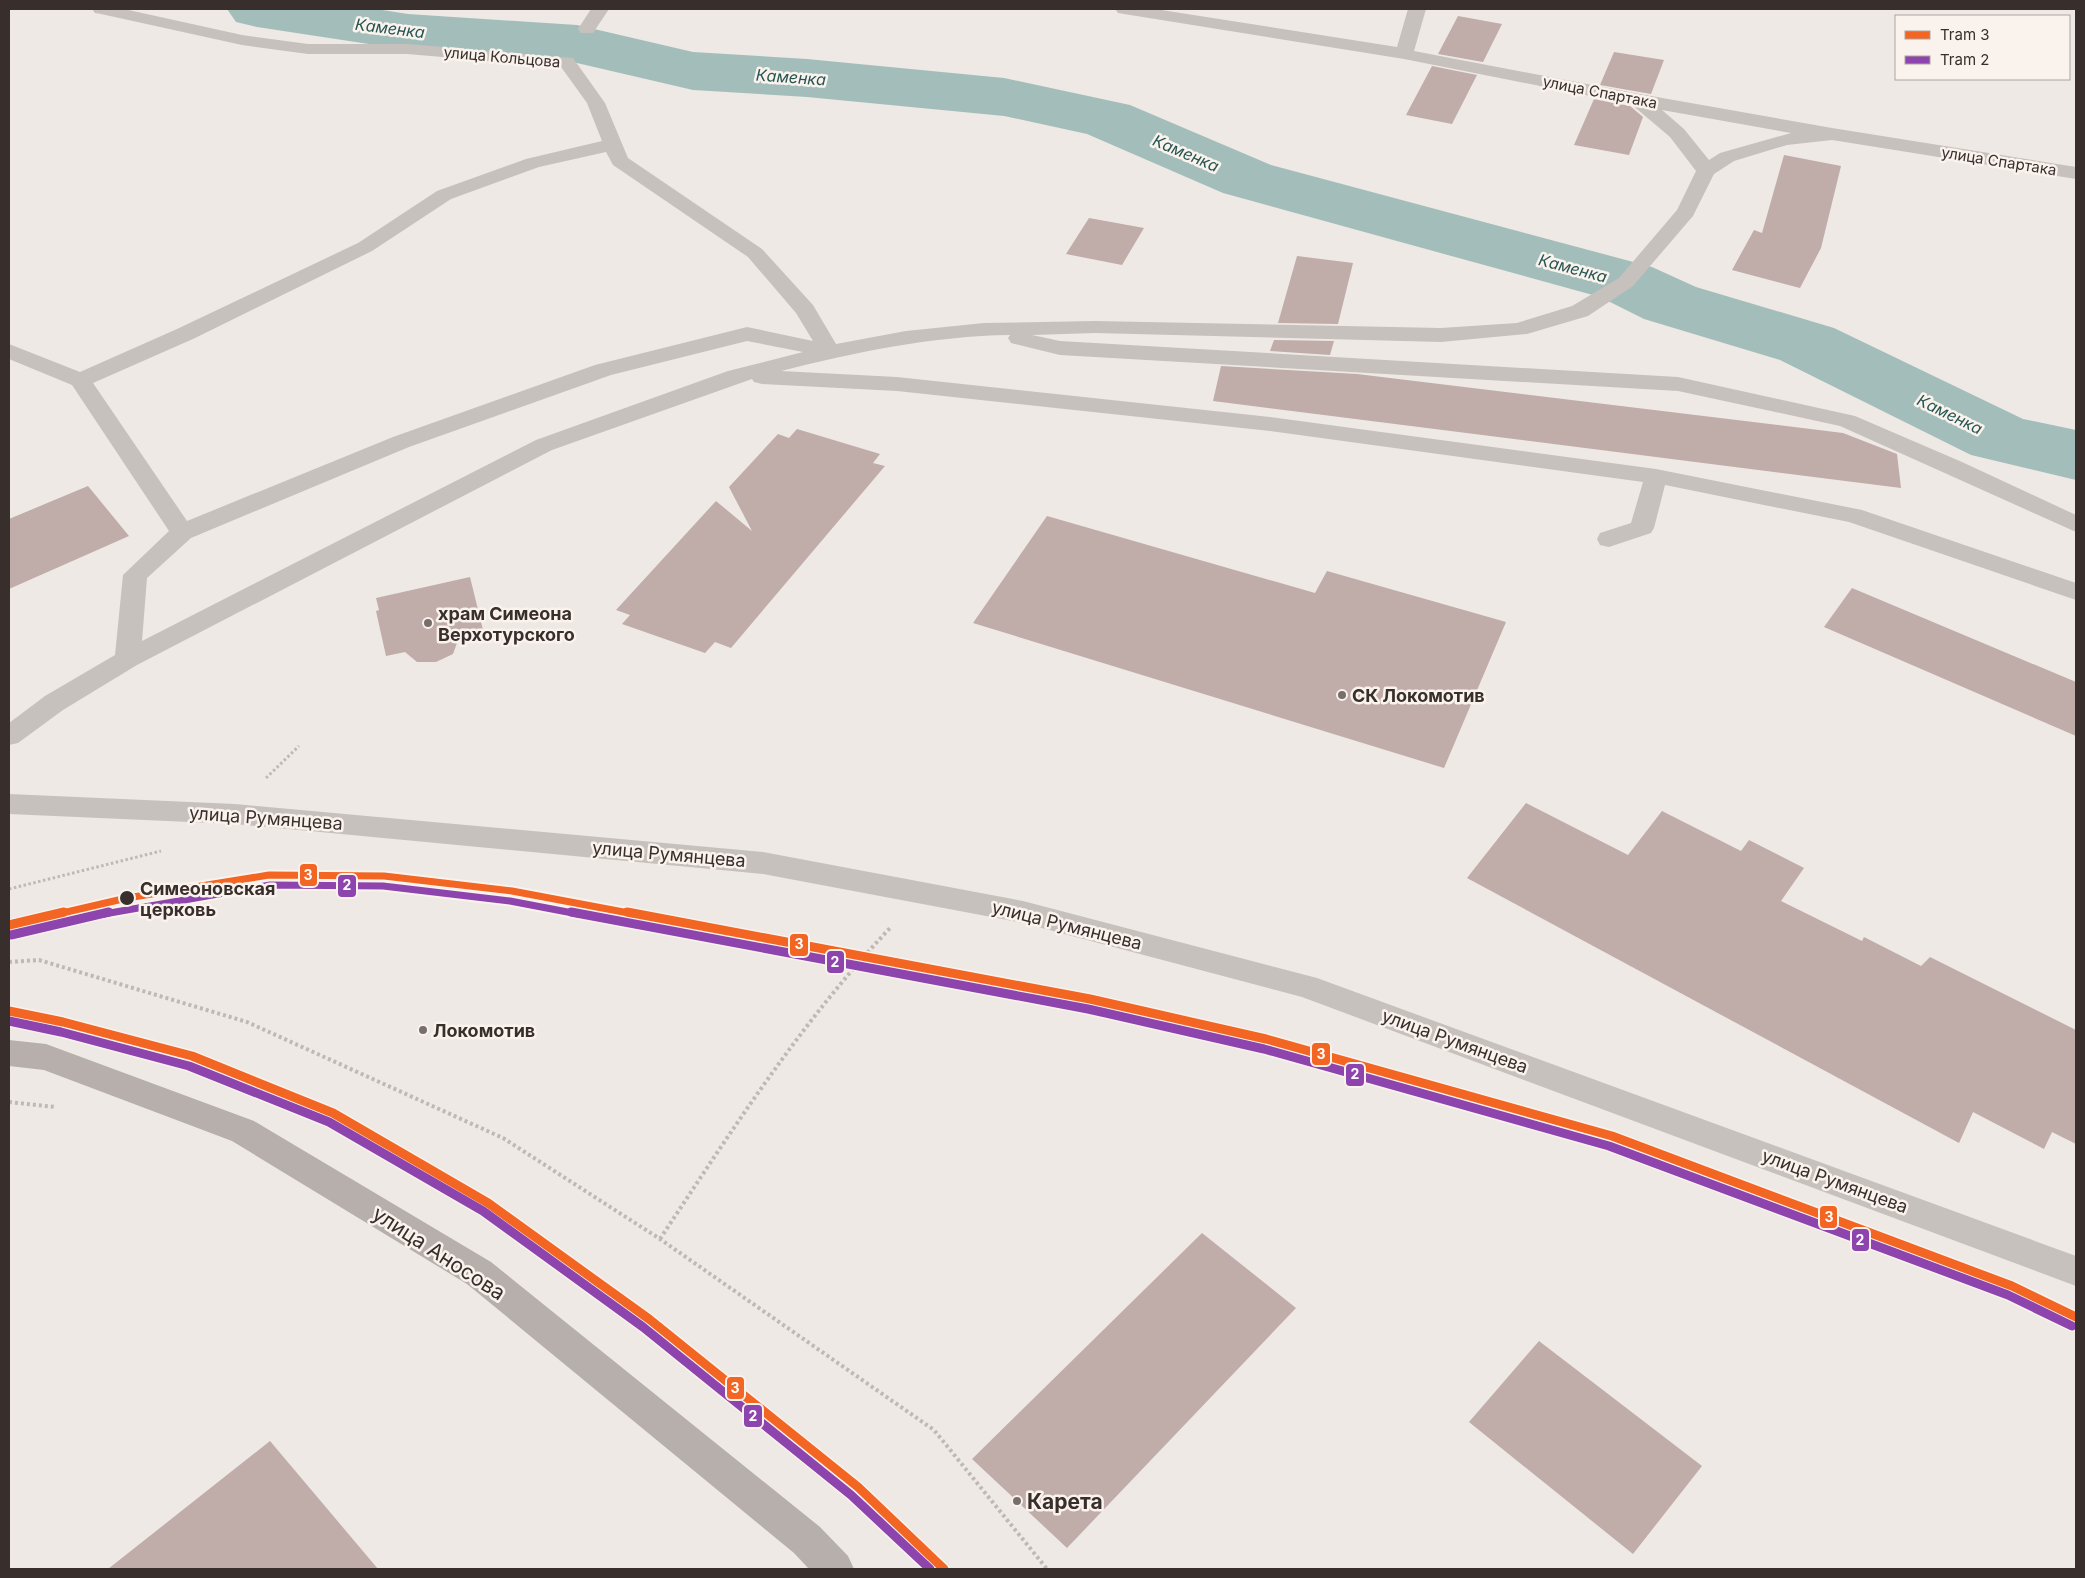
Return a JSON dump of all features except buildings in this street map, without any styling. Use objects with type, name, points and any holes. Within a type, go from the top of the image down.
[{"type":"main road","name":"улица Аносова","points":[[9,1053],[46,1056],[243,1131],[478,1273],[807,1540],[835,1569]]},
{"type":"street","name":"улица Кольцова","points":[[100,9],[242,40],[308,49],[407,48],[567,62],[596,103],[620,161],[755,254],[805,310],[830,352]]},
{"type":"street","points":[[587,28],[600,9]]},
{"type":"street","name":"улица Спартака","points":[[1124,9],[1404,54],[1634,99],[1832,134],[2076,173]]},
{"type":"street","points":[[1404,54],[1417,9]]},
{"type":"street","points":[[1634,99],[1663,118],[1693,150],[1706,171]]},
{"type":"street","points":[[9,736],[54,702],[128,659],[544,445],[736,376],[830,352],[906,338],[984,329],[1095,327],[1440,335],[1519,329],[1580,311],[1626,282],[1686,212],[1706,171],[1728,157],[1785,139],[1832,134]]},
{"type":"street","points":[[80,380],[185,334],[365,247],[444,195],[533,163],[614,144]]},
{"type":"street","points":[[984,329],[1060,348],[1678,384],[1847,421],[1954,467],[2076,524]]},
{"type":"street","points":[[128,659],[135,575],[182,532],[401,442],[604,370],[747,334],[830,352]]},
{"type":"street","points":[[9,351],[80,380],[182,532]]},
{"type":"street","points":[[736,376],[897,384],[1261,423],[1656,476],[1854,515],[2076,592]]},
{"type":"street","points":[[1609,539],[1642,528],[1656,476]]},
{"type":"street","name":"улица Румянцева","points":[[9,804],[236,814],[763,863],[1023,912],[1306,986],[2076,1271]]},
{"type":"path","points":[[660,1239],[792,1040],[862,956],[927,894]]},
{"type":"path","points":[[9,962],[39,960],[247,1022],[503,1138],[660,1239],[934,1430],[1047,1569]]},
{"type":"path","points":[[9,1102],[64,1108]]},
{"type":"waterway","name":"Каменка","points":[[257,9],[408,32],[577,44],[693,71],[807,78],[1004,97],[1107,119],[1247,179],[1626,282],[1670,303],[1807,344],[1999,438],[2076,455]]},
{"type":"tram line","name":"3","points":[[9,925],[127,898],[269,875],[384,876],[512,891],[1090,999],[1266,1039],[1612,1136],[2012,1286],[2076,1317]]},
{"type":"tram line","name":"2","points":[[11,935],[129,908],[270,885],[383,886],[510,901],[1088,1009],[1264,1049],[1609,1146],[2008,1295],[2072,1326]]},
{"type":"tram line","name":"3","points":[[9,1011],[63,1022],[192,1056],[333,1113],[488,1203],[649,1319],[858,1487],[944,1569]]},
{"type":"tram line","name":"2","points":[[9,1021],[61,1032],[189,1066],[329,1122],[483,1211],[643,1327],[851,1495],[930,1569]]},
{"type":"place","name":"храм Симеона Верхотурского","points":[[428,623]]},
{"type":"place","name":"СК Локомотив","points":[[1342,695]]},
{"type":"place","name":"Симеоновская церковь","points":[[127,898]]},
{"type":"place","name":"Локомотив","points":[[423,1030]]},
{"type":"place","name":"Карета","points":[[1017,1501]]}]
